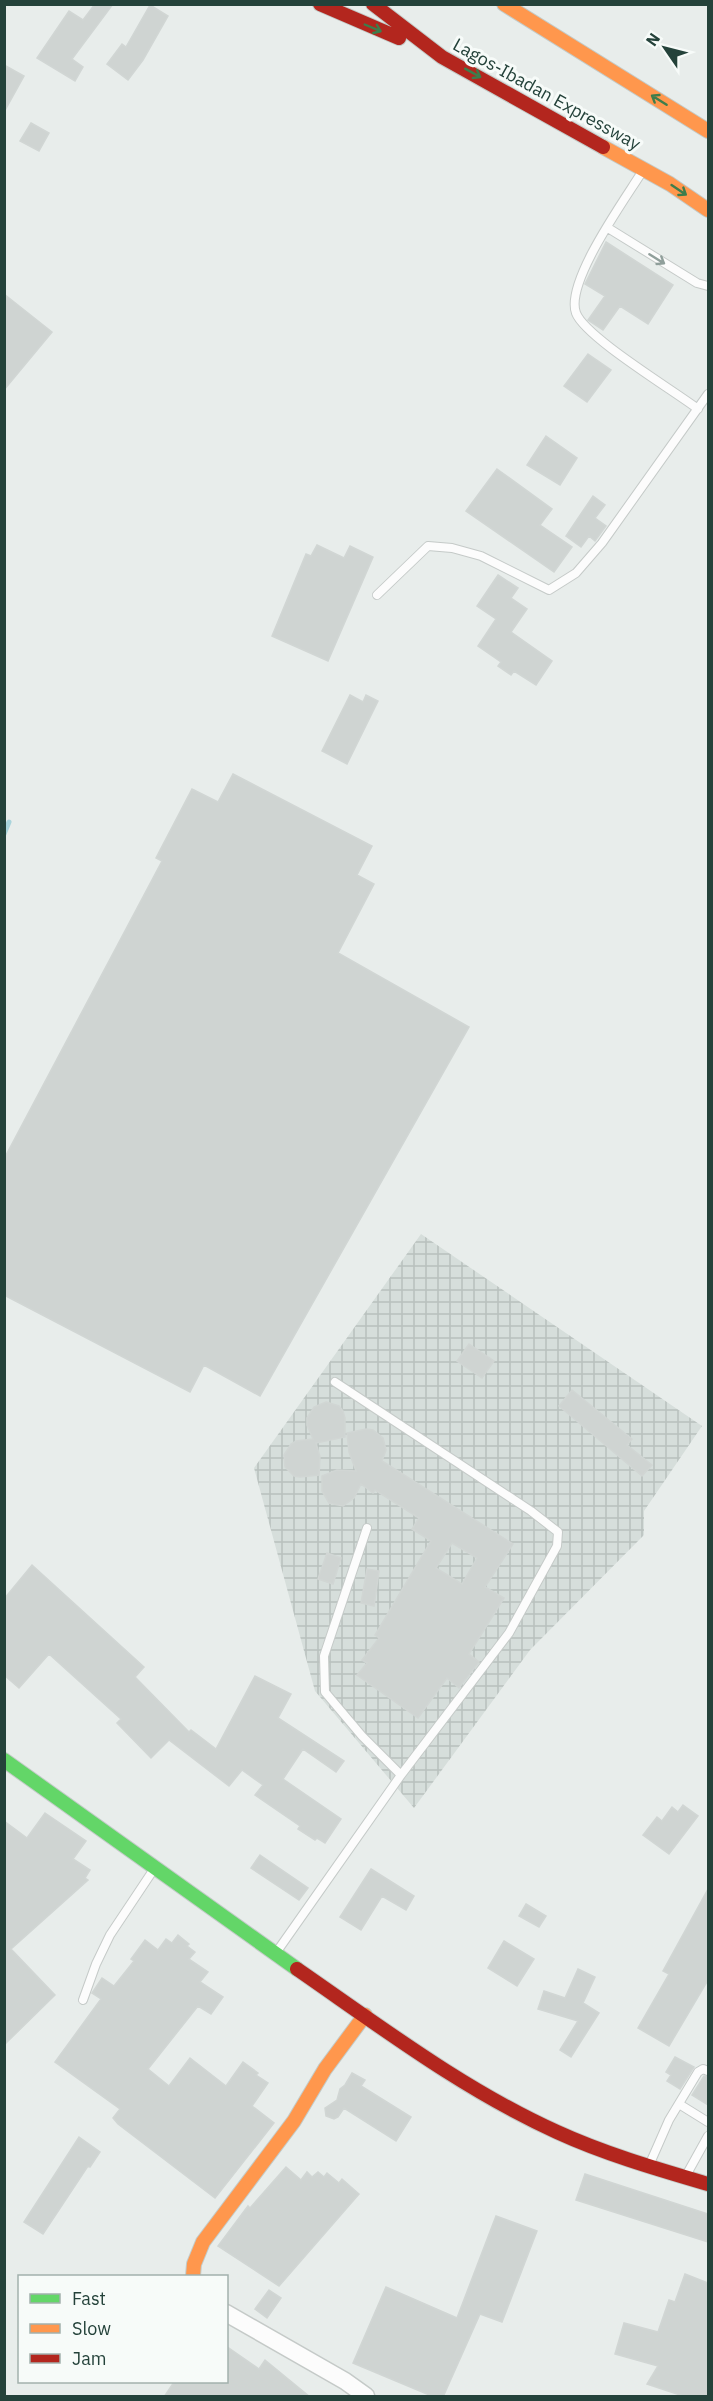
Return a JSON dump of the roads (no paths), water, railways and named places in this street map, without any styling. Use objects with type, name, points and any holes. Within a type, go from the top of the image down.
[{"type":"main road","points":[[320,4],[442,57]]},
{"type":"main road","name":"Lagos-Ibadan Expressway","points":[[373,4],[442,57],[644,169],[708,210]]},
{"type":"main road","points":[[504,4],[708,131]]},
{"type":"main road","points":[[4,1760],[156,1867],[274,1955],[481,2091],[538,2123],[648,2167],[708,2184]]},
{"type":"main road","points":[[194,2275],[194,2264],[203,2242],[294,2121],[325,2069],[364,2015]]},
{"type":"street","points":[[228,2314],[345,2381],[365,2396]]},
{"type":"lane","points":[[644,169],[579,280],[575,312],[596,338],[698,408]]},
{"type":"lane","points":[[608,228],[696,283],[708,286]]},
{"type":"lane","points":[[377,595],[428,546],[452,548],[481,556],[549,590],[576,573],[602,543],[708,394]]},
{"type":"lane","points":[[274,1955],[401,1775],[509,1634],[557,1546],[558,1532],[531,1511],[335,1382]]},
{"type":"lane","points":[[367,1528],[324,1656],[325,1692],[362,1736],[401,1775]]},
{"type":"lane","points":[[83,2000],[96,1964],[110,1935],[156,1867]]},
{"type":"lane","points":[[648,2167],[679,2104],[700,2070],[703,2068],[708,2071]]},
{"type":"lane","points":[[679,2104],[708,2122]]},
{"type":"lane","points":[[686,2177],[708,2136]]},
{"type":"waterway","points":[[4,834],[9,822]]}]
